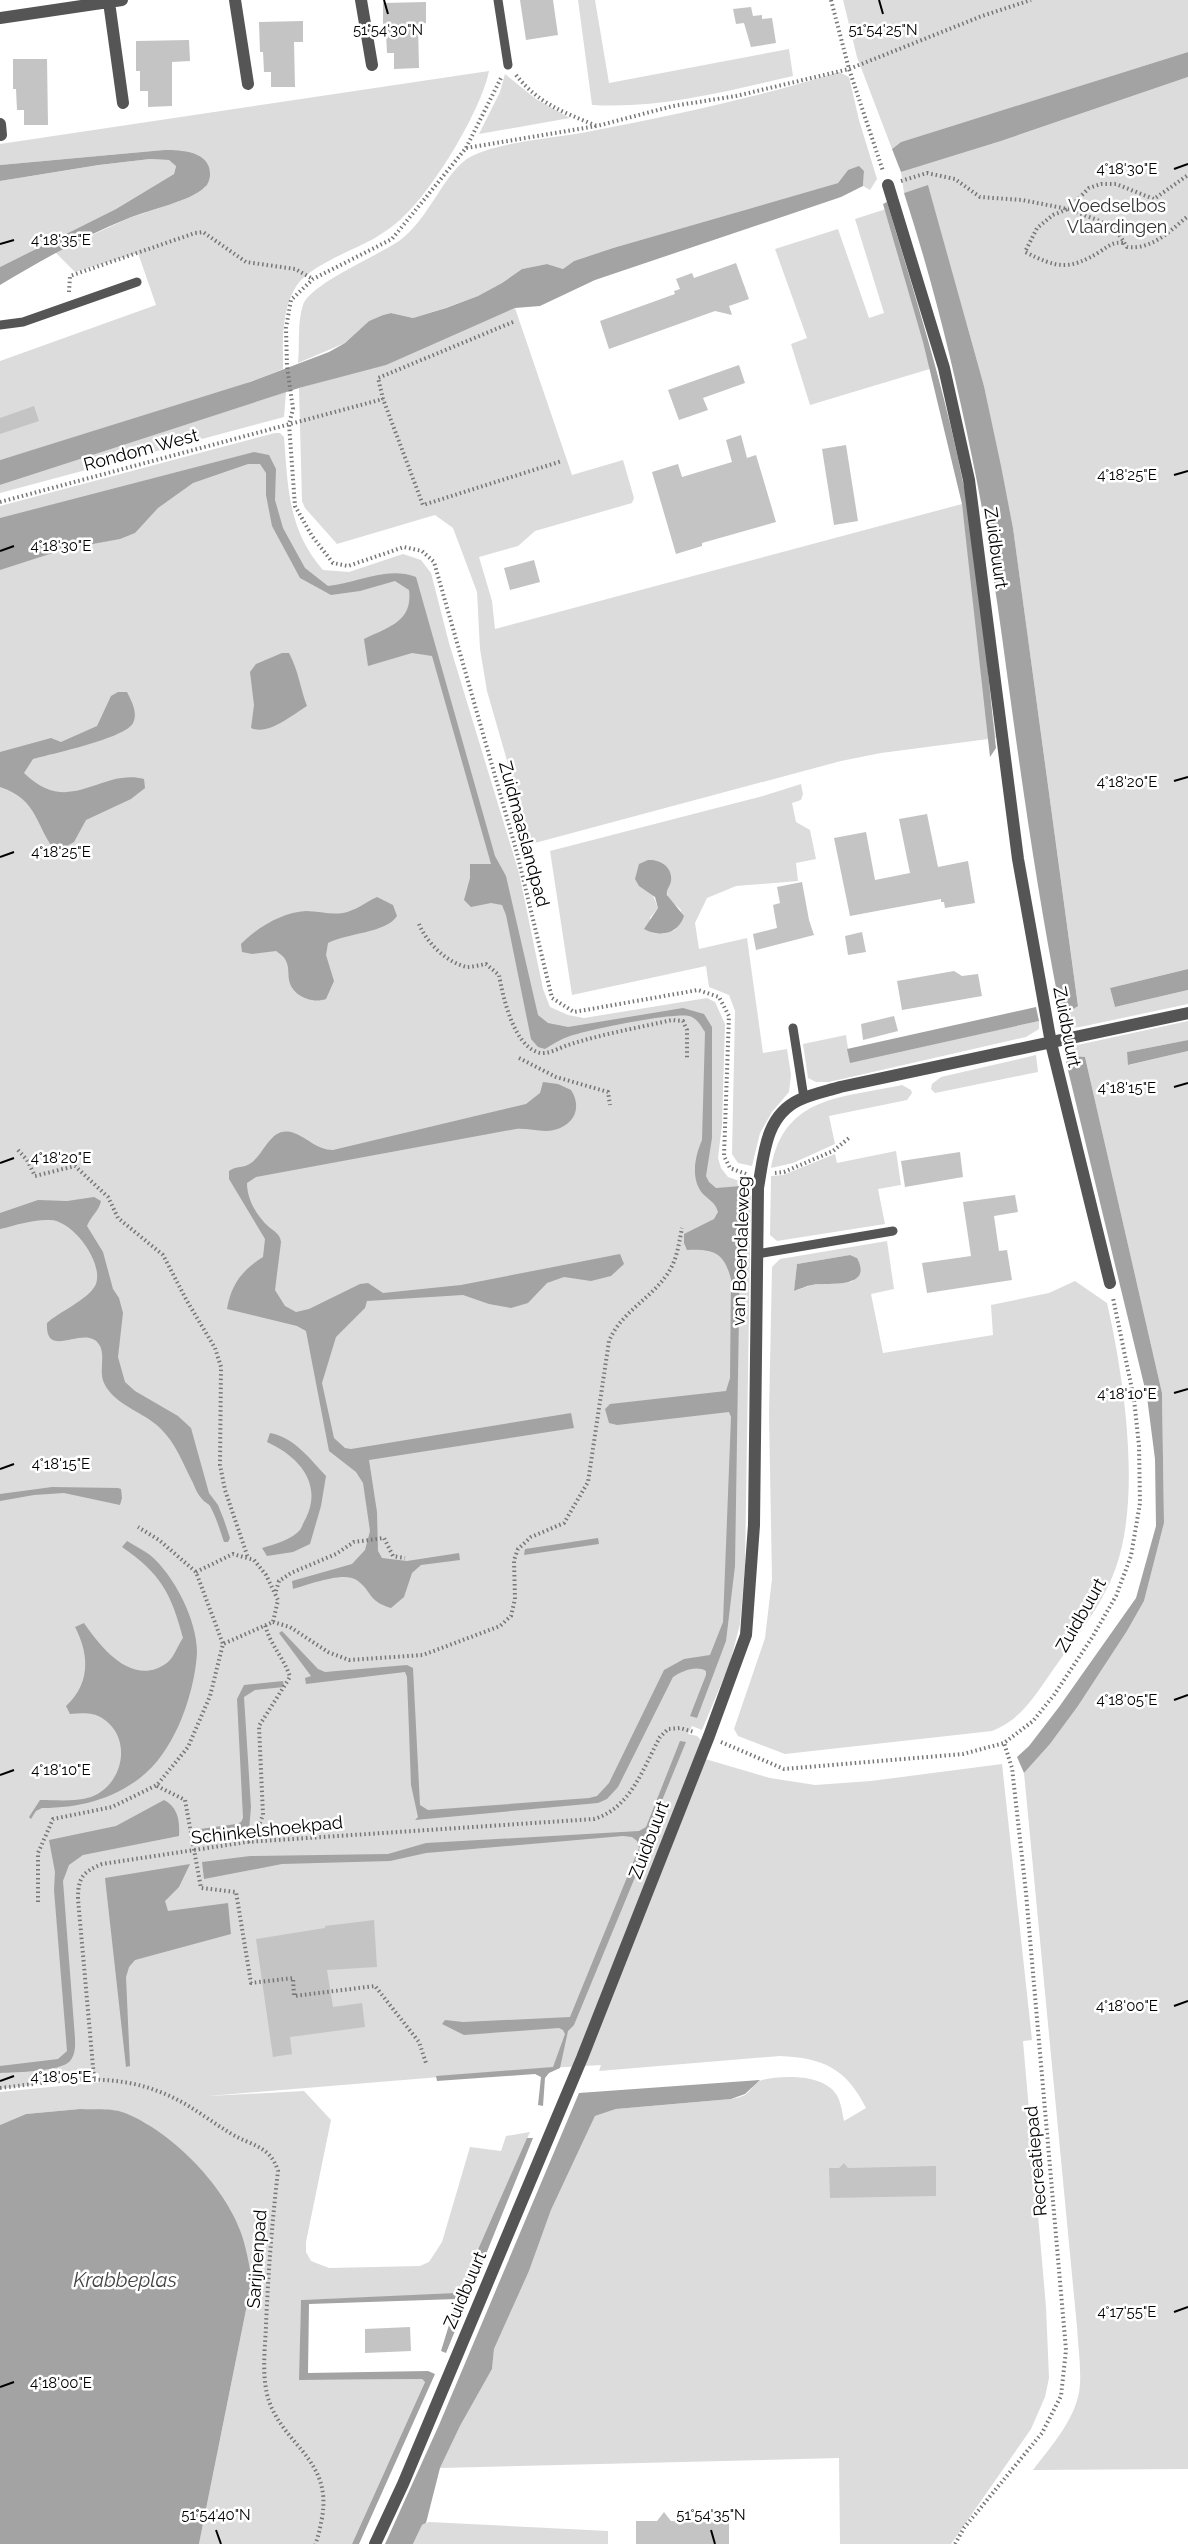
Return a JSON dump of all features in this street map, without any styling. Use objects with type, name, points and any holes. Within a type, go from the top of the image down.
[{"type":"street","points":[[0,18],[122,0]]},
{"type":"street","points":[[235,0],[248,84]]},
{"type":"street","points":[[361,0],[372,65]]},
{"type":"street","points":[[109,2],[123,103]]},
{"type":"street","name":"Zuidbuurt","points":[[888,185],[944,368],[969,480],[1018,860],[1051,1043],[1110,1283]]},
{"type":"street","name":"van Boendaleweg","points":[[709,1736],[746,1635],[754,1525],[758,1188],[767,1135],[777,1118],[798,1100],[840,1087],[1188,1013]]},
{"type":"street","name":"Zuidbuurt","points":[[375,2544],[403,2484],[570,2088],[709,1736]]},
{"type":"lane","points":[[498,0],[508,65]]},
{"type":"lane","points":[[0,325],[23,322],[137,282]]},
{"type":"lane","points":[[793,1028],[804,1098]]},
{"type":"lane","points":[[757,1254],[893,1230]]},
{"type":"path","points":[[831,0],[849,69],[888,185],[927,173],[955,179],[980,196],[1022,200],[1068,209],[1100,222],[1118,233],[1127,247],[1141,249],[1165,235],[1188,216]]},
{"type":"path","points":[[466,148],[597,126],[673,105],[736,96],[849,69],[982,16],[1030,0]]},
{"type":"path","points":[[289,424],[293,409],[287,366],[286,328],[291,300],[313,279],[392,239],[466,148],[508,65],[529,90],[553,108],[597,126]]},
{"type":"path","points":[[1124,243],[1114,242],[1083,261],[1053,266],[1025,252],[1037,228],[1053,215],[1068,209],[1089,188],[1101,184],[1116,184],[1132,188],[1154,199],[1188,175]]},
{"type":"path","points":[[67,306],[70,276],[203,232],[246,262],[295,269],[313,279]]},
{"type":"path","points":[[513,322],[378,378],[383,399],[423,505],[562,461]]},
{"type":"path","name":"Rondom West","points":[[0,502],[383,399]]},
{"type":"path","name":"Zuidmaaslandpad","points":[[289,424],[295,506],[312,536],[333,563],[348,566],[404,547],[422,551],[434,562],[517,853],[552,998],[574,1012],[698,990],[718,997],[729,1016],[724,1156],[730,1168],[741,1173],[760,1174]]},
{"type":"path","points":[[419,924],[423,934],[448,960],[468,967],[486,964],[499,975],[503,997],[512,1021],[523,1042],[537,1052],[547,1053],[592,1037],[672,1020],[683,1021],[687,1030],[687,1060]]},
{"type":"path","points":[[519,1058],[556,1077],[608,1092],[610,1105]]},
{"type":"path","points":[[760,1174],[783,1172],[833,1151],[849,1137]]},
{"type":"path","points":[[18,1150],[27,1160],[35,1176],[75,1166],[108,1197],[118,1218],[163,1255],[206,1331],[221,1367],[220,1466],[225,1490],[248,1558]]},
{"type":"path","points":[[223,1644],[273,1622],[290,1627],[328,1652],[349,1660],[423,1654],[500,1626],[511,1616],[515,1599],[514,1560],[518,1549],[531,1537],[564,1523],[588,1482],[609,1341],[615,1327],[626,1314],[668,1274],[677,1255],[682,1227]]},
{"type":"path","name":"Zuidbuurt","points":[[709,1736],[784,1769],[941,1756],[987,1749],[1004,1743],[1033,1721],[1061,1685],[1093,1636],[1116,1596],[1131,1556],[1140,1503],[1139,1446],[1134,1399],[1123,1336],[1110,1283]]},
{"type":"path","points":[[38,1902],[38,1852],[53,1819],[112,1807],[157,1785],[188,1748],[210,1696],[223,1644],[196,1572],[159,1540],[138,1527]]},
{"type":"path","points":[[275,1592],[279,1581],[291,1573],[336,1554],[354,1542],[384,1538],[393,1556],[405,1558]]},
{"type":"path","points":[[196,1572],[233,1554],[254,1560],[278,1600],[273,1622]]},
{"type":"path","points":[[247,1842],[257,1830],[263,1815],[259,1726],[290,1677],[286,1665],[268,1640],[264,1624]]},
{"type":"path","name":"Schinkelshoekpad","points":[[94,2078],[78,1883],[87,1870],[102,1864],[247,1842],[594,1819],[612,1812],[626,1799],[660,1737],[668,1729],[680,1728],[709,1736]]},
{"type":"path","name":"Recreatiepad","points":[[955,2544],[964,2528],[1042,2433],[1061,2396],[1066,2350],[1026,1893],[1012,1768],[1004,1743]]},
{"type":"path","points":[[157,1785],[185,1800],[201,1888],[236,1892],[251,1983],[292,1978],[294,1996],[375,1986],[418,2042],[426,2063]]},
{"type":"path","points":[[0,2088],[94,2078]]},
{"type":"path","name":"Sarijnenpad","points":[[94,2078],[132,2082],[176,2099],[239,2139],[267,2151],[274,2160],[278,2171],[268,2259],[264,2364],[266,2391],[272,2411],[312,2462],[322,2484],[324,2506],[315,2544]]},
{"type":"green space","points":[[578,0],[595,0],[609,83],[789,49],[793,76],[668,102],[617,106],[592,105]]},
{"type":"green space","points":[[843,0],[1188,0],[1188,52],[901,142],[892,149],[857,57]]},
{"type":"green space","points":[[489,71],[476,107],[454,150],[413,207],[398,222],[375,238],[312,271],[297,285],[286,315],[283,369],[227,391],[0,460],[0,361],[156,305],[138,253],[75,272],[55,252],[129,218],[177,202],[206,187],[164,150],[0,165],[0,144]]},
{"type":"green space","points":[[839,72],[849,77],[877,179],[870,190],[863,186],[864,171],[848,170],[838,183],[613,248],[574,261],[563,269],[547,264],[522,269],[478,296],[413,318],[391,313],[383,315],[369,321],[345,343],[298,363],[300,319],[303,305],[308,297],[331,279],[399,241],[410,232],[462,162],[472,156],[514,143],[592,131],[717,105]]},
{"type":"green space","points":[[505,74],[536,99],[570,118],[479,134],[500,92]]},
{"type":"green space","name":"Voedselbos Vlaardingen","points":[[1188,77],[1188,969],[1110,988],[1115,1007],[1188,990],[1188,1004],[1080,1027],[1064,1028],[1059,1025],[1057,1012],[1060,1008],[1070,1011],[1078,1005],[1013,528],[984,386],[928,186],[904,193],[901,172],[1001,141]]},
{"type":"green space","points":[[150,159],[169,160],[176,165],[174,174],[116,209],[0,267],[0,181]]},
{"type":"green space","points":[[886,209],[933,368],[810,405],[791,344],[807,338],[775,249],[838,229],[869,318],[884,313],[855,219]]},
{"type":"green space","points":[[515,308],[572,475],[623,460],[634,498],[632,503],[535,531],[518,546],[479,557],[492,601],[495,629],[962,504],[996,738],[881,753],[841,761],[531,844],[487,691],[480,649],[477,592],[453,528],[435,515],[337,544],[305,508],[302,501],[299,388],[386,364]]},
{"type":"green space","points":[[286,392],[284,417],[0,493],[0,485]]},
{"type":"green space","points":[[280,433],[284,437],[289,491],[296,524],[311,555],[323,570],[349,572],[403,554],[421,560],[431,573],[449,643],[519,873],[543,989],[550,1007],[568,1015],[584,1018],[707,998],[715,1002],[725,1024],[722,1125],[718,1158],[721,1168],[728,1177],[751,1185],[745,1566],[740,1624],[730,1663],[702,1730],[692,1726],[688,1734],[697,1736],[701,1740],[695,1756],[770,1778],[815,1785],[871,1781],[1002,1764],[1032,2040],[1023,2041],[1046,2307],[1049,2378],[1045,2397],[1031,2429],[951,2544],[840,2544],[839,2458],[440,2468],[460,2426],[492,2369],[494,2349],[529,2271],[551,2210],[595,2116],[616,2109],[733,2099],[745,2095],[760,2081],[781,2077],[812,2079],[830,2087],[839,2100],[844,2121],[866,2108],[850,2083],[841,2074],[821,2063],[809,2059],[780,2056],[599,2071],[601,2065],[209,2096],[304,2091],[331,2120],[306,2242],[306,2252],[311,2261],[329,2268],[420,2266],[429,2262],[442,2242],[470,2147],[501,2151],[506,2136],[530,2132],[461,2288],[456,2294],[301,2300],[300,2380],[422,2379],[425,2382],[352,2544],[199,2544],[252,2280],[240,2230],[230,2209],[146,2123],[119,2111],[80,2109],[26,2114],[0,2125],[0,2092],[101,2082],[98,2073],[86,2074],[85,2078],[0,2089],[0,506]]},
{"type":"green space","points":[[801,784],[803,794],[801,800],[792,803],[796,822],[810,830],[816,859],[796,863],[798,881],[736,886],[707,898],[695,923],[699,949],[747,938],[763,1053],[787,1049],[791,1075],[789,1092],[772,1112],[760,1133],[752,1166],[738,1163],[732,1154],[735,1011],[729,995],[709,987],[706,966],[572,995],[550,851]],"holes":[[[670,884],[666,890],[669,899],[681,910],[675,930],[663,934],[652,933],[650,918],[658,908],[653,895]]]},
{"type":"green space","points":[[1039,1021],[1039,1029],[1026,1037],[829,1082],[816,1082],[808,1078],[803,1044],[846,1035],[850,1062]]},
{"type":"green space","points":[[1188,1021],[1188,1040],[1127,1052],[1129,1065],[1188,1051],[1188,2469],[1033,2470],[1056,2441],[1074,2408],[1080,2384],[1080,2363],[1024,1773],[1050,1744],[1078,1706],[1144,1601],[1164,1523],[1162,1393],[1085,1057],[1075,1056],[1066,1062],[1073,1046]]},
{"type":"green space","points":[[1036,1055],[1038,1072],[935,1093],[931,1089],[932,1084],[941,1077]]},
{"type":"green space","points":[[902,1085],[912,1093],[907,1100],[829,1116],[835,1144],[793,1163],[771,1168],[778,1144],[789,1126],[803,1113],[819,1104],[838,1098]]},
{"type":"green space","points":[[896,1151],[901,1185],[878,1189],[885,1224],[777,1241],[770,1235],[771,1176],[783,1175],[835,1154],[837,1163]]},
{"type":"green space","points":[[887,1241],[894,1289],[871,1294],[883,1353],[993,1335],[991,1305],[1049,1293],[1075,1281],[1107,1303],[1119,1366],[1128,1437],[1128,1508],[1123,1541],[1110,1583],[1096,1608],[1036,1695],[1021,1712],[1003,1726],[992,1731],[785,1754],[738,1736],[734,1729],[765,1638],[772,1579],[769,1414],[772,1267],[780,1259]],"holes":[[[850,1255],[857,1258],[858,1277],[851,1282],[812,1285],[794,1291],[797,1264]]]},
{"type":"green space","points":[[429,2522],[608,2531],[608,2544],[413,2544],[422,2525]]},
{"type":"water","points":[[1188,52],[1188,77],[1001,141],[901,172],[892,149],[901,142]]},
{"type":"water","points":[[164,150],[194,154],[206,161],[210,175],[206,186],[190,197],[129,218],[96,233],[0,285],[0,267],[116,209],[174,174],[176,166],[169,160],[150,159],[0,181],[0,165]]},
{"type":"water","points":[[859,166],[864,171],[863,186],[841,197],[595,280],[540,306],[515,308],[386,365],[299,388],[0,485],[0,460],[250,382],[329,352],[345,343],[369,321],[383,315],[391,313],[413,318],[446,308],[478,296],[522,269],[547,264],[563,269],[574,261],[613,248],[838,183],[848,170]]},
{"type":"water","points":[[928,185],[984,386],[1013,528],[1078,1006],[1070,1011],[1060,1008],[1046,932],[1027,818],[994,580],[972,457],[942,324],[904,193]]},
{"type":"water","points":[[887,202],[939,379],[970,519],[996,748],[990,757],[962,504],[923,342],[883,204]]},
{"type":"water","points":[[254,452],[269,455],[276,469],[275,500],[283,528],[305,568],[328,586],[383,574],[405,574],[416,577],[495,856],[506,876],[538,1015],[548,1023],[568,1027],[683,1008],[704,1014],[712,1027],[712,1138],[706,1176],[716,1188],[741,1186],[735,1566],[726,1641],[697,1718],[690,1716],[706,1675],[706,1671],[702,1669],[685,1671],[673,1677],[618,1787],[607,1799],[598,1803],[415,1820],[418,1817],[411,1785],[405,1672],[306,1684],[305,1678],[311,1676],[279,1633],[282,1631],[318,1669],[325,1672],[407,1665],[413,1668],[420,1805],[428,1810],[597,1796],[609,1783],[664,1670],[684,1659],[710,1655],[723,1622],[731,1417],[729,1412],[617,1425],[609,1423],[605,1409],[610,1404],[726,1391],[730,1378],[731,1279],[728,1270],[716,1254],[704,1250],[687,1250],[684,1243],[684,1234],[714,1219],[718,1212],[714,1204],[699,1188],[695,1175],[697,1153],[702,1140],[705,1032],[694,1018],[680,1015],[630,1022],[580,1033],[545,1049],[538,1047],[531,1039],[502,905],[491,903],[471,907],[464,900],[470,878],[470,864],[491,864],[432,656],[412,653],[368,666],[364,639],[390,627],[403,616],[409,601],[409,590],[395,581],[360,591],[331,595],[300,578],[272,526],[266,495],[266,473],[260,464],[248,464],[193,483],[158,508],[135,533],[120,539],[65,549],[0,570],[0,518]]},
{"type":"water","points":[[282,653],[289,653],[307,706],[272,727],[258,730],[251,728],[254,705],[250,672],[256,664]]},
{"type":"water","points":[[118,692],[127,692],[134,708],[133,723],[127,729],[103,740],[33,759],[24,773],[41,786],[56,791],[71,792],[128,777],[144,779],[145,788],[131,799],[86,820],[74,842],[56,852],[29,806],[13,792],[0,787],[0,752],[51,738],[61,742],[97,726],[111,696]]},
{"type":"water","points":[[648,860],[657,861],[668,868],[671,881],[667,895],[684,916],[677,927],[668,933],[650,932],[644,929],[658,908],[655,897],[639,886],[635,879],[639,864]]},
{"type":"water","points":[[377,897],[393,905],[397,916],[384,926],[328,943],[326,955],[334,981],[326,999],[309,999],[298,994],[291,986],[286,961],[276,951],[252,954],[242,952],[241,944],[247,938],[262,927],[288,914],[306,911],[343,913]]},
{"type":"water","points":[[1188,969],[1188,990],[1115,1007],[1110,988]]},
{"type":"water","points":[[1036,1007],[1039,1021],[850,1063],[847,1049]]},
{"type":"water","points":[[1188,1040],[1188,1051],[1128,1065],[1127,1052]]},
{"type":"water","points":[[1075,1056],[1085,1057],[1162,1393],[1164,1523],[1144,1601],[1078,1706],[1050,1744],[1024,1773],[1017,1757],[1029,1746],[1059,1707],[1136,1598],[1156,1526],[1155,1459],[1147,1397],[1066,1062]]},
{"type":"water","points":[[543,1082],[558,1084],[571,1090],[574,1096],[575,1114],[572,1120],[561,1128],[545,1131],[516,1129],[256,1177],[247,1183],[253,1207],[260,1218],[277,1233],[281,1242],[275,1290],[285,1306],[296,1312],[309,1309],[360,1284],[368,1283],[383,1293],[461,1285],[620,1254],[624,1264],[611,1276],[591,1281],[564,1277],[547,1283],[528,1303],[511,1308],[489,1304],[463,1295],[367,1301],[365,1308],[336,1337],[322,1383],[334,1438],[345,1448],[351,1449],[571,1413],[574,1428],[369,1460],[377,1512],[378,1551],[382,1558],[407,1561],[459,1553],[460,1560],[421,1565],[412,1573],[404,1597],[391,1608],[378,1603],[363,1585],[352,1578],[336,1578],[293,1589],[292,1581],[352,1564],[365,1550],[370,1531],[363,1483],[356,1472],[329,1451],[306,1331],[297,1326],[227,1309],[231,1293],[243,1273],[263,1257],[265,1239],[229,1179],[229,1171],[251,1163],[274,1136],[280,1133],[294,1133],[317,1146],[333,1150],[526,1104],[540,1093]]},
{"type":"water","points":[[94,1197],[101,1201],[87,1226],[103,1252],[113,1289],[119,1298],[123,1313],[118,1357],[125,1382],[135,1391],[178,1416],[191,1428],[209,1493],[218,1505],[230,1538],[228,1542],[224,1542],[210,1506],[198,1493],[179,1454],[166,1434],[109,1391],[102,1378],[102,1352],[98,1343],[83,1338],[52,1340],[48,1334],[47,1323],[86,1296],[95,1286],[96,1267],[85,1245],[68,1227],[50,1220],[31,1221],[0,1229],[0,1213],[38,1200],[67,1201]]},
{"type":"water","points":[[850,1255],[857,1258],[861,1268],[854,1280],[837,1284],[812,1285],[794,1291],[797,1264]]},
{"type":"water","points":[[270,1433],[294,1444],[326,1476],[321,1506],[310,1544],[293,1552],[267,1556],[262,1548],[287,1539],[300,1530],[310,1505],[311,1493],[309,1482],[297,1463],[289,1455],[267,1442]]},
{"type":"water","points":[[52,1487],[118,1488],[121,1489],[122,1498],[120,1505],[64,1493],[0,1501],[0,1494]]},
{"type":"water","points":[[598,1538],[599,1544],[524,1555],[525,1549]]},
{"type":"water","points":[[127,1541],[150,1555],[167,1574],[182,1599],[193,1626],[197,1652],[193,1680],[185,1709],[167,1748],[152,1767],[129,1786],[94,1801],[42,1808],[36,1811],[31,1819],[29,1817],[40,1800],[79,1800],[102,1791],[111,1782],[121,1760],[121,1748],[112,1726],[95,1715],[70,1714],[66,1706],[80,1688],[84,1678],[85,1658],[75,1627],[84,1623],[109,1653],[120,1662],[143,1671],[155,1669],[168,1662],[183,1638],[174,1609],[163,1586],[146,1566],[122,1547]]},
{"type":"water","points":[[283,1681],[284,1687],[255,1690],[244,1697],[251,1807],[249,1831],[201,1839],[200,1829],[236,1824],[243,1818],[237,1699],[244,1685]]},
{"type":"water","points":[[680,1741],[686,1742],[654,1820],[645,1853],[574,2025],[568,2031],[560,2068],[549,2073],[545,2078],[543,2106],[538,2105],[541,2077],[535,2074],[437,2081],[436,2076],[553,2067],[565,2034],[563,2030],[559,2028],[464,2035],[442,2024],[445,2020],[463,2022],[570,2017],[639,1848],[637,1841],[632,1837],[426,1853],[390,1861],[282,1864],[204,1879],[202,1862],[250,1856],[388,1854],[426,1843],[639,1831],[646,1827]]},
{"type":"water","points":[[164,1800],[172,1806],[177,1815],[179,1836],[83,1855],[69,1865],[63,1881],[75,2038],[72,2058],[65,2065],[48,2069],[0,2073],[0,2066],[58,2059],[67,2051],[54,1890],[55,1872],[49,1840],[116,1826]]},
{"type":"water","points":[[190,1864],[179,1887],[165,1901],[168,1911],[228,1903],[231,1934],[135,1960],[129,1967],[126,1977],[130,2066],[126,2067],[105,1878]]},
{"type":"water","points":[[760,2080],[745,2094],[731,2099],[616,2109],[595,2116],[551,2210],[529,2271],[494,2349],[492,2369],[460,2426],[440,2468],[426,2523],[422,2525],[413,2544],[385,2544],[439,2425],[579,2093]]},
{"type":"water","name":"Krabbeplas","points":[[80,2109],[122,2112],[140,2120],[175,2144],[221,2194],[232,2212],[244,2242],[252,2280],[199,2544],[0,2544],[0,2125],[26,2114]]},
{"type":"water","points":[[527,2138],[533,2138],[446,2353],[441,2351],[457,2299],[309,2304],[308,2373],[428,2371],[435,2374],[359,2544],[352,2544],[425,2382],[422,2379],[299,2380],[301,2300],[456,2293],[461,2288]]},
{"type":"building","points":[[520,0],[553,0],[558,35],[526,40]]},
{"type":"building","points":[[426,2],[426,23],[418,24],[419,68],[394,69],[394,53],[387,53],[386,33],[383,33],[383,3]]},
{"type":"building","points":[[751,7],[753,16],[762,15],[762,19],[772,18],[776,43],[751,47],[744,23],[736,24],[733,9]]},
{"type":"building","points":[[303,21],[303,42],[294,42],[295,87],[271,87],[271,72],[264,72],[263,52],[260,52],[259,22]]},
{"type":"building","points":[[189,40],[190,61],[172,62],[172,106],[148,107],[148,91],[140,91],[140,71],[136,71],[136,41]]},
{"type":"building","points":[[13,59],[47,59],[48,125],[24,125],[24,110],[17,110],[16,89],[13,89]]},
{"type":"building","points":[[736,263],[749,299],[729,306],[732,315],[715,311],[609,349],[600,321],[675,294],[674,291],[680,289],[676,279],[692,273],[694,278]]},
{"type":"building","points":[[739,365],[745,383],[703,398],[708,410],[679,420],[668,390]]},
{"type":"building","points":[[34,406],[39,421],[0,434],[0,418]]},
{"type":"building","points":[[741,435],[747,458],[756,455],[776,522],[702,543],[702,546],[676,554],[652,472],[678,464],[682,477],[732,462],[726,440]]},
{"type":"building","points":[[846,445],[858,521],[834,525],[822,449]]},
{"type":"building","points":[[534,560],[540,582],[510,590],[504,568]]},
{"type":"building","points":[[927,814],[938,867],[968,861],[975,903],[945,908],[941,899],[850,916],[834,838],[866,832],[875,880],[910,873],[899,819]]},
{"type":"building","points":[[802,882],[814,935],[756,950],[753,934],[777,928],[773,905],[780,903],[777,887]]},
{"type":"building","points":[[862,932],[866,952],[848,955],[845,936]]},
{"type":"building","points":[[954,971],[962,976],[978,974],[982,996],[902,1010],[897,981]]},
{"type":"building","points":[[894,1016],[898,1031],[863,1040],[861,1024]]},
{"type":"building","points":[[960,1152],[963,1177],[905,1187],[901,1161]]},
{"type":"building","points":[[1015,1195],[1018,1212],[994,1216],[999,1251],[1007,1250],[1012,1280],[927,1293],[922,1263],[971,1256],[963,1202]]},
{"type":"building","points":[[374,1920],[377,1967],[327,1970],[333,2007],[362,2003],[365,2027],[290,2037],[292,2054],[273,2057],[256,1939],[325,1928],[325,1926]]},
{"type":"building","points":[[844,2163],[848,2168],[936,2166],[936,2196],[830,2198],[829,2168],[839,2168]]},
{"type":"building","points":[[410,2327],[411,2351],[365,2353],[365,2329]]},
{"type":"building","points":[[664,2512],[671,2521],[729,2523],[729,2544],[636,2544],[636,2521],[657,2521]]}]
